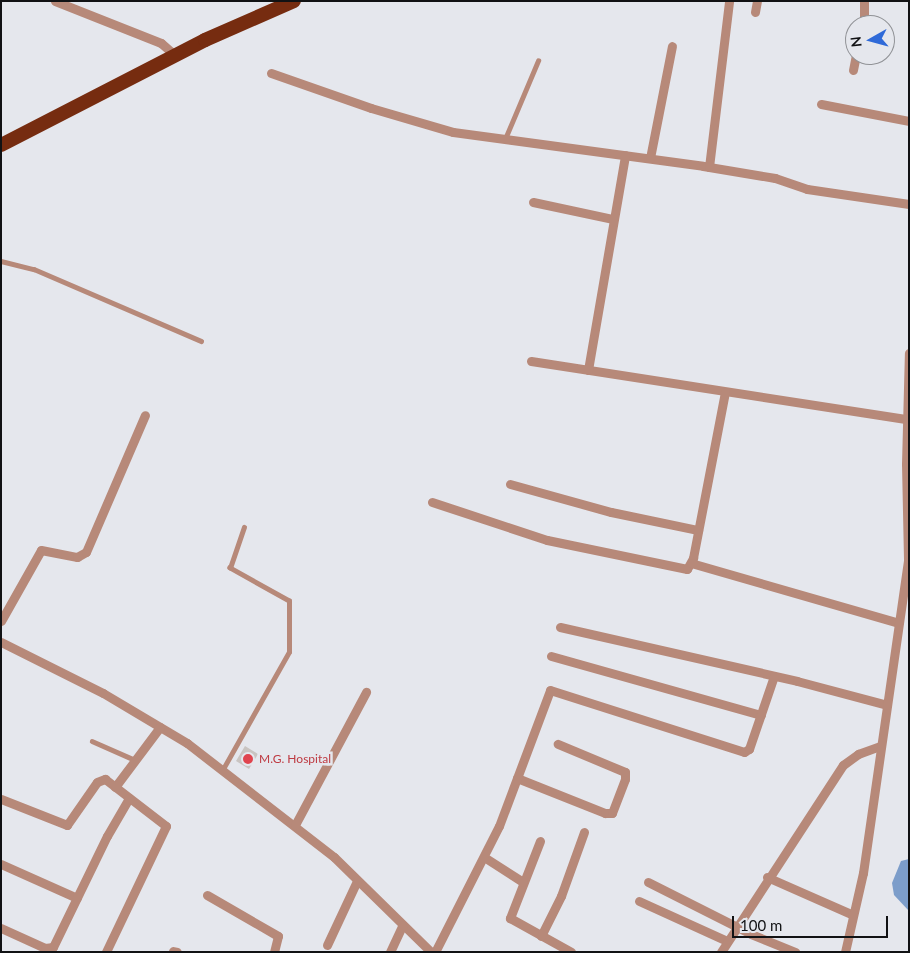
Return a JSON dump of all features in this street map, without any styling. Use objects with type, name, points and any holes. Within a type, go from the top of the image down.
[{"type":"highway","points":[[1,145],[175,55],[294,1]]},
{"type":"street","points":[[55,1],[161,43],[175,55]]},
{"type":"street","points":[[708,167],[729,1]]},
{"type":"street","points":[[754,12],[757,1]]},
{"type":"street","points":[[864,1],[864,15]]},
{"type":"street","points":[[650,158],[672,46]]},
{"type":"street","points":[[853,70],[854,65]]},
{"type":"street","points":[[271,74],[423,124],[505,139],[549,142],[775,178],[807,189],[909,204]]},
{"type":"street","points":[[821,104],[909,121]]},
{"type":"street","points":[[588,370],[625,155]]},
{"type":"street","points":[[533,202],[613,220]]},
{"type":"street","points":[[844,952],[863,873],[908,559],[906,419],[909,353]]},
{"type":"street","points":[[531,361],[906,419]]},
{"type":"street","points":[[432,502],[548,540],[687,569],[691,563],[725,392]]},
{"type":"street","points":[[1,620],[40,550],[77,557],[86,552],[145,415]]},
{"type":"street","points":[[510,484],[611,512],[698,530]]},
{"type":"street","points":[[691,563],[899,623]]},
{"type":"street","points":[[560,626],[774,676],[887,705]]},
{"type":"street","points":[[1,642],[103,692],[223,769],[295,825],[357,880],[402,926],[431,952]]},
{"type":"street","points":[[551,656],[761,715]]},
{"type":"street","points":[[435,952],[484,858],[552,689],[742,752],[749,749],[774,676]]},
{"type":"street","points":[[295,825],[366,692]]},
{"type":"street","points":[[115,787],[160,727]]},
{"type":"street","points":[[517,778],[606,813],[612,812],[626,780],[625,772],[558,744]]},
{"type":"street","points":[[721,952],[767,877],[843,765],[858,754],[880,746]]},
{"type":"street","points":[[1,799],[67,825],[99,780],[105,780],[166,825],[166,830],[106,952]]},
{"type":"street","points":[[1,928],[52,948],[129,798]]},
{"type":"street","points":[[541,936],[561,896],[584,832]]},
{"type":"street","points":[[540,841],[510,918],[571,952]]},
{"type":"street","points":[[484,858],[523,882]]},
{"type":"street","points":[[1,864],[77,898]]},
{"type":"street","points":[[767,877],[853,914]]},
{"type":"street","points":[[327,945],[357,880]]},
{"type":"street","points":[[648,882],[795,952]]},
{"type":"street","points":[[207,895],[278,936],[274,952]]},
{"type":"street","points":[[639,901],[727,941]]},
{"type":"street","points":[[390,952],[402,926]]},
{"type":"lane","points":[[505,139],[538,61]]},
{"type":"lane","points":[[1,261],[34,269],[201,342]]},
{"type":"lane","points":[[223,769],[288,652],[289,601],[230,568],[244,527]]},
{"type":"lane","points":[[92,741],[135,760]]},
{"type":"water","points":[[909,859],[909,911],[894,895],[892,883],[901,861]]},
{"type":"building","points":[[245,746],[258,754],[249,769],[236,761]]},
{"type":"place","name":"M.G. Hospital","points":[[248,759]]}]
